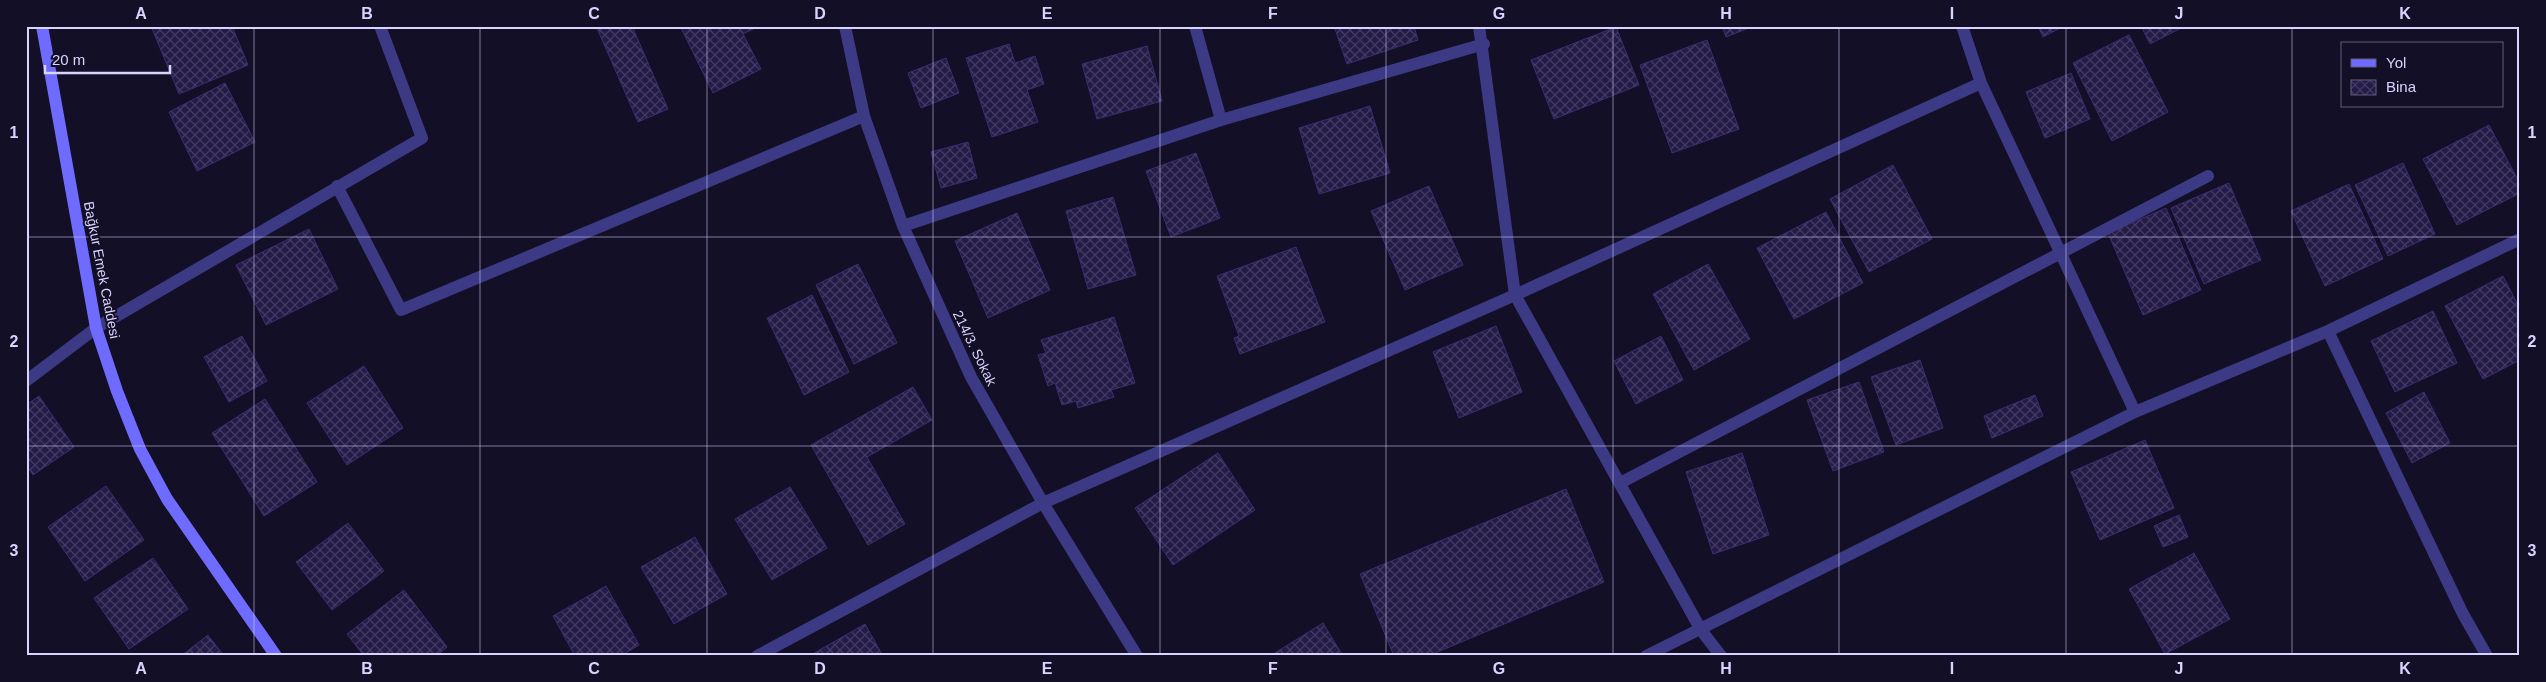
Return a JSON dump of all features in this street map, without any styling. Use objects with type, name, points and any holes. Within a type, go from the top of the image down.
[{"type":"street","name":"Bağkur Emek Caddesi","points":[[42,26],[96,328],[140,448],[167,499],[276,656]]},
{"type":"street","points":[[26,380],[96,328],[422,138],[380,26]]},
{"type":"street","name":"214/3. Sokak","points":[[845,26],[864,116],[903,226],[971,377],[1043,503],[1137,656]]},
{"type":"street","points":[[1195,26],[1221,120]]},
{"type":"street","points":[[1480,26],[1484,44],[1515,295],[1701,630],[1721,656]]},
{"type":"street","points":[[1962,26],[1981,83],[2135,412]]},
{"type":"street","points":[[903,226],[1221,120],[1484,44]]},
{"type":"street","points":[[757,656],[1043,503],[1515,295],[1981,83]]},
{"type":"street","points":[[337,186],[401,310],[864,116]]},
{"type":"street","points":[[1620,483],[2208,176]]},
{"type":"street","points":[[1646,656],[2135,412],[2328,331],[2520,238]]},
{"type":"street","points":[[2328,331],[2463,614],[2487,656]]},
{"type":"building","points":[[151,26],[232,26],[248,65],[179,94]]},
{"type":"building","points":[[596,26],[632,26],[668,109],[638,122]]},
{"type":"building","points":[[680,26],[759,26],[743,34],[761,69],[713,93]]},
{"type":"building","points":[[1334,26],[1414,26],[1418,40],[1347,64]]},
{"type":"building","points":[[1722,26],[1754,26],[1726,37]]},
{"type":"building","points":[[2038,26],[2064,26],[2043,37]]},
{"type":"building","points":[[2141,26],[2185,26],[2150,44]]},
{"type":"building","points":[[1616,27],[1639,85],[1554,119],[1531,60]]},
{"type":"building","points":[[2129,35],[2168,112],[2112,141],[2073,63]]},
{"type":"building","points":[[1707,40],[1739,129],[1672,153],[1640,65]]},
{"type":"building","points":[[1009,44],[1015,63],[1035,56],[1044,84],[1027,90],[1038,122],[992,137],[966,58]]},
{"type":"building","points":[[1147,46],[1162,101],[1097,119],[1082,64]]},
{"type":"building","points":[[946,58],[959,93],[921,108],[908,73]]},
{"type":"building","points":[[2071,73],[2090,119],[2045,138],[2026,92]]},
{"type":"building","points":[[225,83],[255,142],[197,171],[169,112]]},
{"type":"building","points":[[1370,106],[1390,173],[1319,194],[1299,128]]},
{"type":"building","points":[[2489,125],[2520,184],[2520,193],[2457,225],[2423,159]]},
{"type":"building","points":[[968,142],[977,178],[941,188],[931,152]]},
{"type":"building","points":[[1196,153],[1220,218],[1171,237],[1146,171]]},
{"type":"building","points":[[2403,163],[2435,234],[2388,256],[2355,185]]},
{"type":"building","points":[[1893,165],[1932,239],[1869,272],[1830,199]]},
{"type":"building","points":[[2229,183],[2261,260],[2204,284],[2171,208]]},
{"type":"building","points":[[2349,184],[2383,259],[2325,286],[2291,211]]},
{"type":"building","points":[[1429,186],[1463,265],[1405,290],[1371,211]]},
{"type":"building","points":[[1113,197],[1136,275],[1088,289],[1066,211]]},
{"type":"building","points":[[2166,208],[2201,290],[2143,315],[2108,233]]},
{"type":"building","points":[[1826,212],[1863,283],[1794,319],[1757,248]]},
{"type":"building","points":[[1017,213],[1050,290],[988,318],[955,241]]},
{"type":"building","points":[[309,229],[338,289],[266,325],[236,265]]},
{"type":"building","points":[[1296,247],[1325,322],[1240,354],[1234,338],[1239,336],[1217,276]]},
{"type":"building","points":[[858,264],[897,343],[854,364],[816,285]]},
{"type":"building","points":[[1708,264],[1750,339],[1694,370],[1653,294]]},
{"type":"building","points":[[2503,276],[2520,309],[2520,360],[2483,379],[2445,306]]},
{"type":"building","points":[[812,295],[849,372],[804,395],[767,318]]},
{"type":"building","points":[[2433,311],[2457,363],[2395,392],[2371,341]]},
{"type":"building","points":[[1114,317],[1135,383],[1111,390],[1114,397],[1078,408],[1076,401],[1062,405],[1055,383],[1048,386],[1038,355],[1046,353],[1041,340]]},
{"type":"building","points":[[1496,326],[1522,392],[1459,418],[1433,352]]},
{"type":"building","points":[[242,336],[267,381],[229,402],[204,357]]},
{"type":"building","points":[[1661,336],[1683,380],[1636,404],[1614,361]]},
{"type":"building","points":[[1920,360],[1943,428],[1896,445],[1871,377]]},
{"type":"building","points":[[364,366],[403,428],[347,465],[307,403]]},
{"type":"building","points":[[1859,382],[1884,452],[1833,471],[1807,400]]},
{"type":"building","points":[[913,387],[932,420],[867,457],[905,524],[868,545],[811,445]]},
{"type":"building","points":[[2424,392],[2450,443],[2412,463],[2386,413]]},
{"type":"building","points":[[2035,395],[2043,416],[1992,438],[1984,416]]},
{"type":"building","points":[[39,396],[74,447],[33,475],[26,465],[26,405]]},
{"type":"building","points":[[265,399],[317,482],[264,516],[212,433]]},
{"type":"building","points":[[2145,440],[2174,508],[2100,540],[2071,472]]},
{"type":"building","points":[[1218,453],[1255,510],[1173,565],[1135,508]]},
{"type":"building","points":[[1742,453],[1769,535],[1713,554],[1686,472]]},
{"type":"building","points":[[106,486],[144,540],[85,581],[48,527]]},
{"type":"building","points":[[790,487],[827,548],[772,580],[735,519]]},
{"type":"building","points":[[1566,489],[1604,582],[1428,656],[1394,656],[1360,574]]},
{"type":"building","points":[[2179,515],[2188,537],[2163,547],[2154,526]]},
{"type":"building","points":[[348,523],[384,571],[332,610],[296,562]]},
{"type":"building","points":[[695,537],[727,594],[674,624],[641,567]]},
{"type":"building","points":[[2194,553],[2230,619],[2165,654],[2129,589]]},
{"type":"building","points":[[153,558],[188,609],[129,649],[94,598]]},
{"type":"building","points":[[606,586],[639,645],[621,656],[575,656],[553,616]]},
{"type":"building","points":[[404,590],[447,647],[436,656],[364,656],[347,634]]},
{"type":"building","points":[[1323,623],[1343,656],[1270,656]]},
{"type":"building","points":[[865,624],[883,656],[809,656]]},
{"type":"building","points":[[208,635],[224,656],[181,656]]}]
